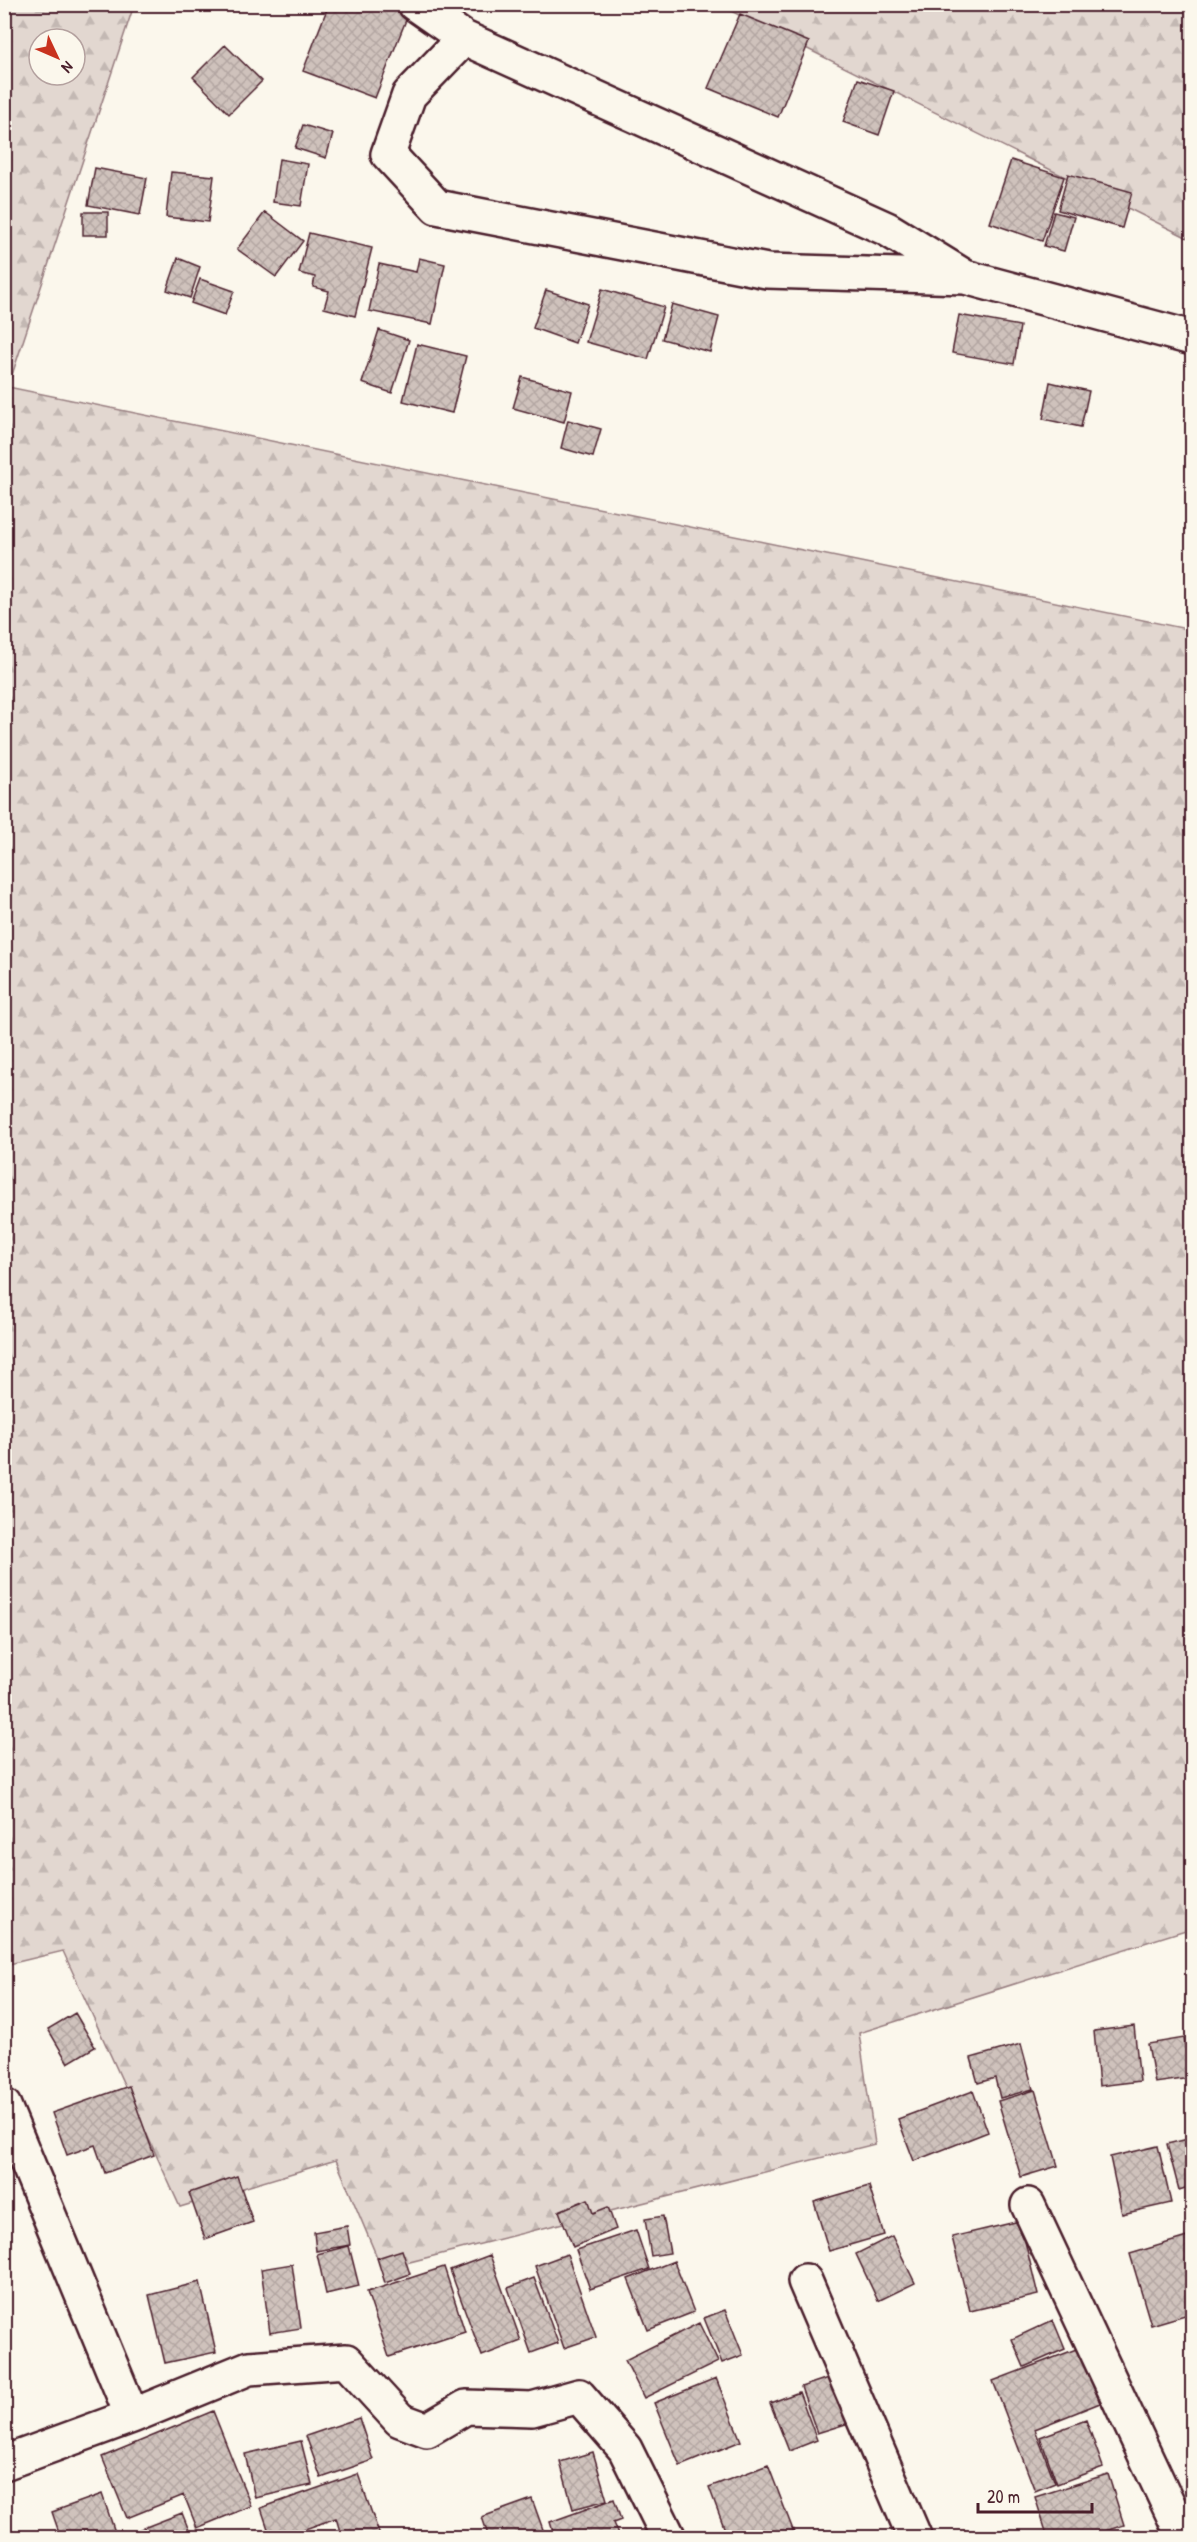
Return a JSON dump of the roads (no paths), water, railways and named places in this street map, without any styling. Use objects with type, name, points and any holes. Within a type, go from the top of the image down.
[{"type":"street","points":[[415,4],[464,38],[887,229],[965,277]]},
{"type":"street","points":[[464,38],[409,95],[388,154],[437,207],[767,271],[965,277],[1192,338]]},
{"type":"street","points":[[4,2106],[132,2416]]},
{"type":"street","points":[[1028,2205],[1184,2538]]},
{"type":"street","points":[[806,2281],[915,2538]]},
{"type":"street","points":[[4,2463],[132,2416],[249,2368],[346,2361],[400,2420],[427,2430],[466,2407],[532,2409],[579,2396],[625,2449],[669,2538]]}]
